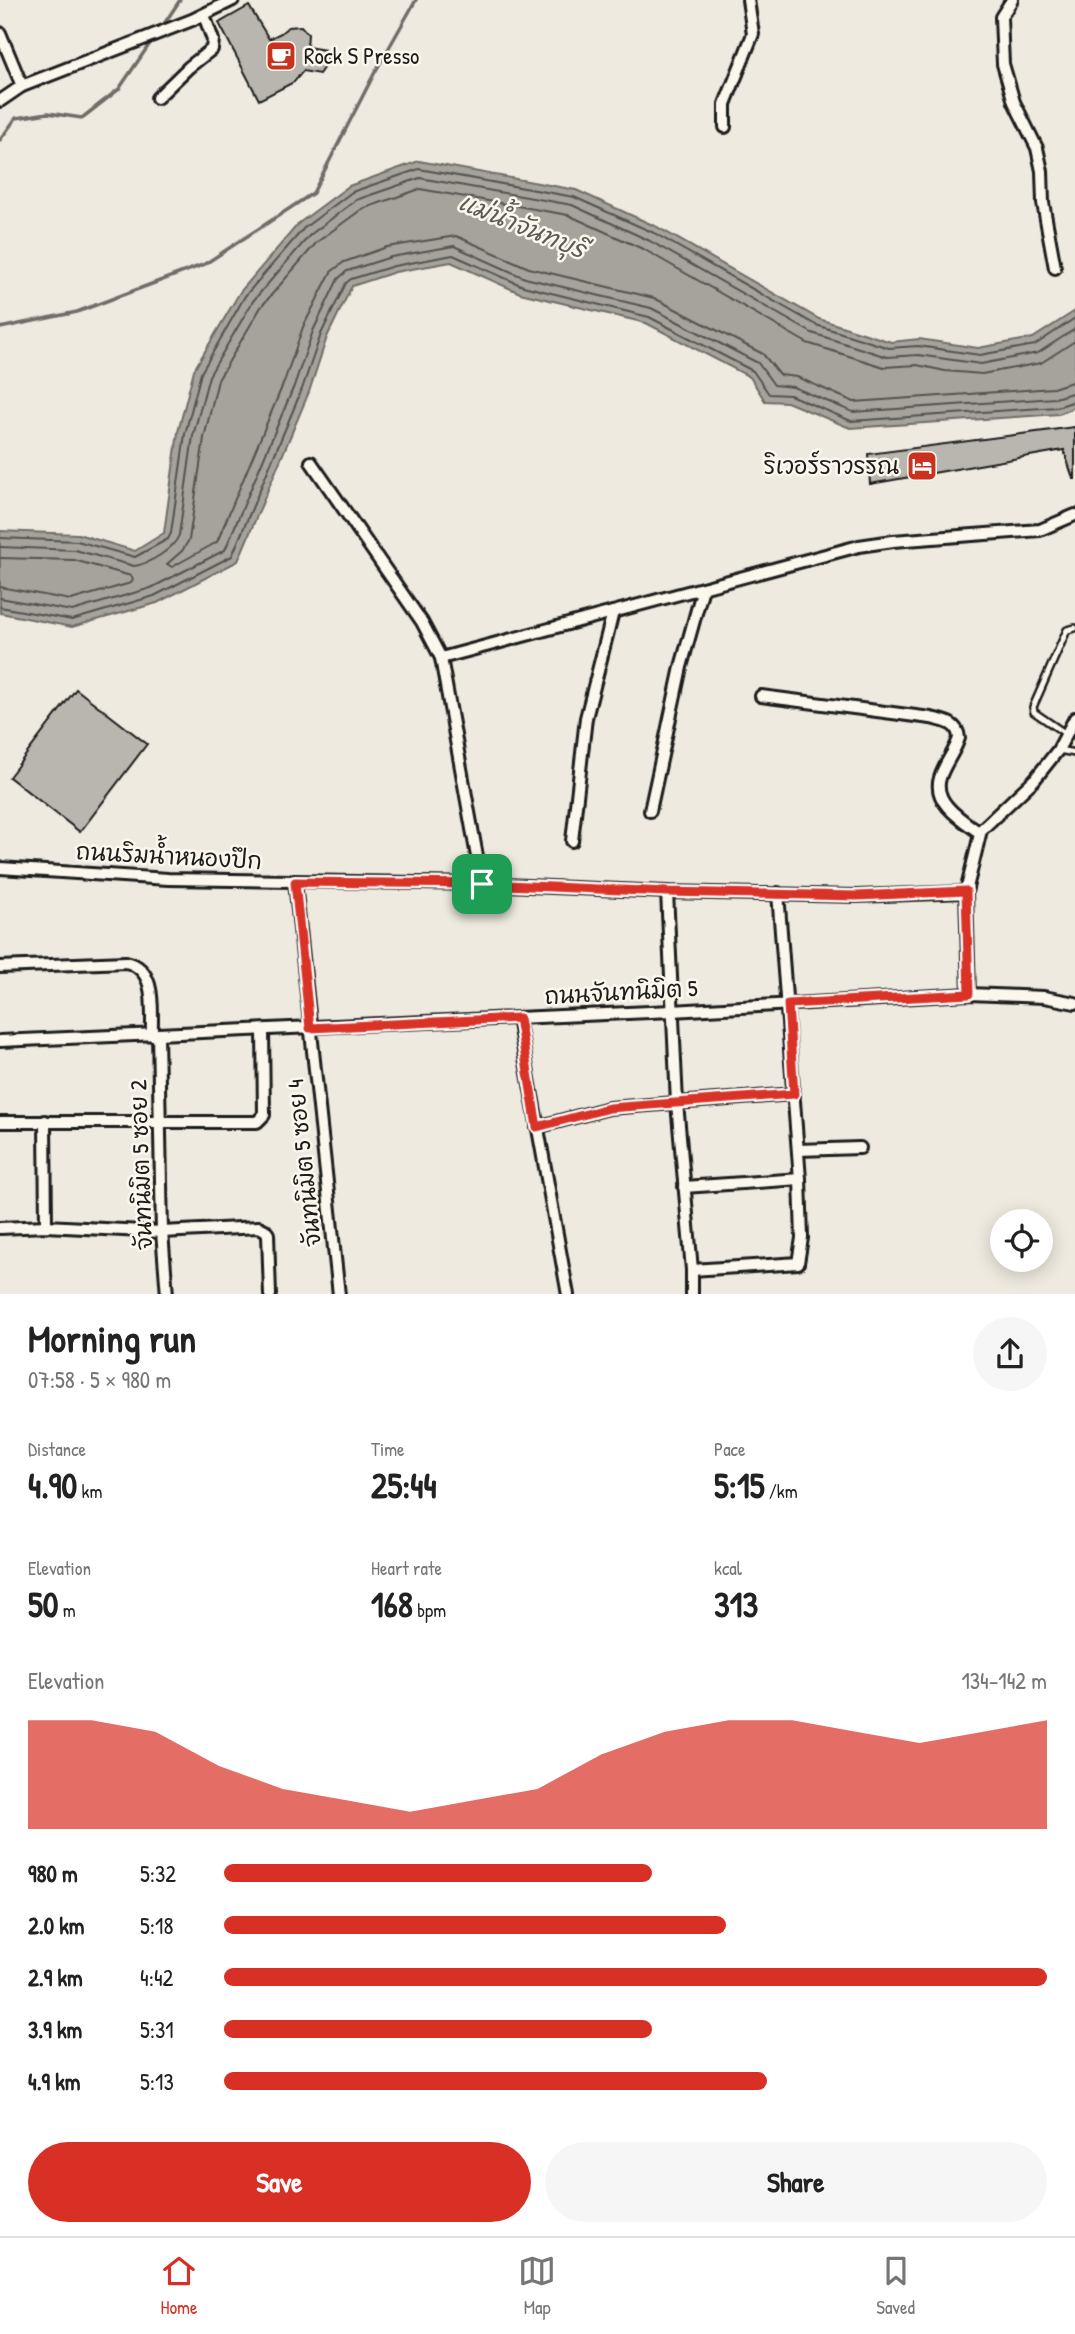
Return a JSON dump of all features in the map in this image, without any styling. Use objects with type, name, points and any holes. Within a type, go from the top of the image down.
[{"type":"street","points":[[0,101],[22,86],[192,20],[233,0]]},
{"type":"street","points":[[725,127],[725,104],[753,34],[748,0]]},
{"type":"street","points":[[1012,0],[1001,18],[1003,64],[1013,102],[1037,148],[1042,171],[1043,204],[1055,268]]},
{"type":"street","points":[[157,98],[212,49],[213,40],[204,15]]},
{"type":"street","points":[[0,33],[22,86]]},
{"type":"street","points":[[311,463],[422,622],[441,657],[482,884]]},
{"type":"street","points":[[441,657],[859,546],[1040,530],[1075,515]]},
{"type":"street","points":[[650,811],[681,667],[703,588]]},
{"type":"street","points":[[572,841],[584,727],[613,612]]},
{"type":"street","points":[[761,696],[931,718],[952,724],[959,738],[939,779],[940,794],[950,809],[980,833]]},
{"type":"street","points":[[969,994],[966,891],[980,833],[1000,810],[1035,779],[1058,750],[1075,718]]},
{"type":"street","name":"ถนนริมน้ำหนองปึก","points":[[0,868],[169,879],[482,884],[667,892],[857,896],[966,891]]},
{"type":"street","name":"จันทนิมิต 5 ซอย 4","points":[[295,882],[339,1294]]},
{"type":"street","points":[[667,892],[677,1103],[692,1294]]},
{"type":"street","points":[[692,1270],[798,1263],[802,1238],[800,1179],[778,893]]},
{"type":"street","name":"จันทนิมิต 5 ซอย 2","points":[[0,967],[126,962],[142,969],[150,988],[155,1035],[162,1232],[167,1294]]},
{"type":"street","name":"ถนนจันทนิมิต 5","points":[[0,1041],[672,1011],[969,994],[1044,997],[1075,1003]]},
{"type":"street","points":[[519,1018],[568,1294]]},
{"type":"street","points":[[0,1122],[257,1122],[264,1115],[263,1030]]},
{"type":"street","points":[[537,1127],[609,1108],[794,1094]]},
{"type":"street","points":[[45,1121],[47,1226]]},
{"type":"street","points":[[798,1150],[860,1148]]},
{"type":"street","points":[[684,1187],[800,1179]]},
{"type":"street","points":[[0,1228],[47,1226],[162,1232],[259,1227],[268,1234],[270,1294]]},
{"type":"lane","points":[[1066,734],[1034,712],[1032,707],[1067,630],[1075,628]]},
{"type":"lane","points":[[1058,750],[1075,753]]},
{"type":"water","name":"แม่น้ำจันทบุรี","points":[[419,161],[576,190],[657,227],[819,319],[891,342],[919,339],[978,348],[1033,338],[1075,311],[1075,407],[1059,414],[850,428],[787,402],[765,401],[750,377],[646,323],[520,293],[451,262],[395,272],[352,286],[327,337],[309,392],[238,561],[157,603],[72,627],[0,613],[0,531],[78,534],[135,551],[164,533],[178,432],[194,370],[240,292],[299,223],[349,186]]},
{"type":"building","name":"Rock S Presso","points":[[249,6],[269,39],[288,27],[301,26],[308,34],[307,47],[325,50],[328,61],[319,74],[303,71],[294,82],[259,100],[219,23]]},
{"type":"building","name":"ริเวอร์ราวรรณ","points":[[1075,427],[1075,479],[1064,450],[870,484],[868,454]]},
{"type":"building","points":[[76,689],[147,744],[80,832],[9,777]]},
{"type":"waterway","points":[[162,27],[180,0]]},
{"type":"waterway","points":[[0,328],[77,312],[205,264],[313,193],[374,74],[416,0]]},
{"type":"waterway","points":[[0,140],[16,118],[48,113],[82,118],[119,89],[153,39]]},
{"type":"place","name":"Rock S Presso","points":[[281,56]]},
{"type":"place","name":"ริเวอร์ราวรรณ","points":[[922,466]]},
{"type":"route","points":[[295,882],[482,884],[857,896],[966,891],[969,994],[788,1004],[794,1094],[609,1108],[537,1127],[519,1018],[310,1028],[295,882]]}]
